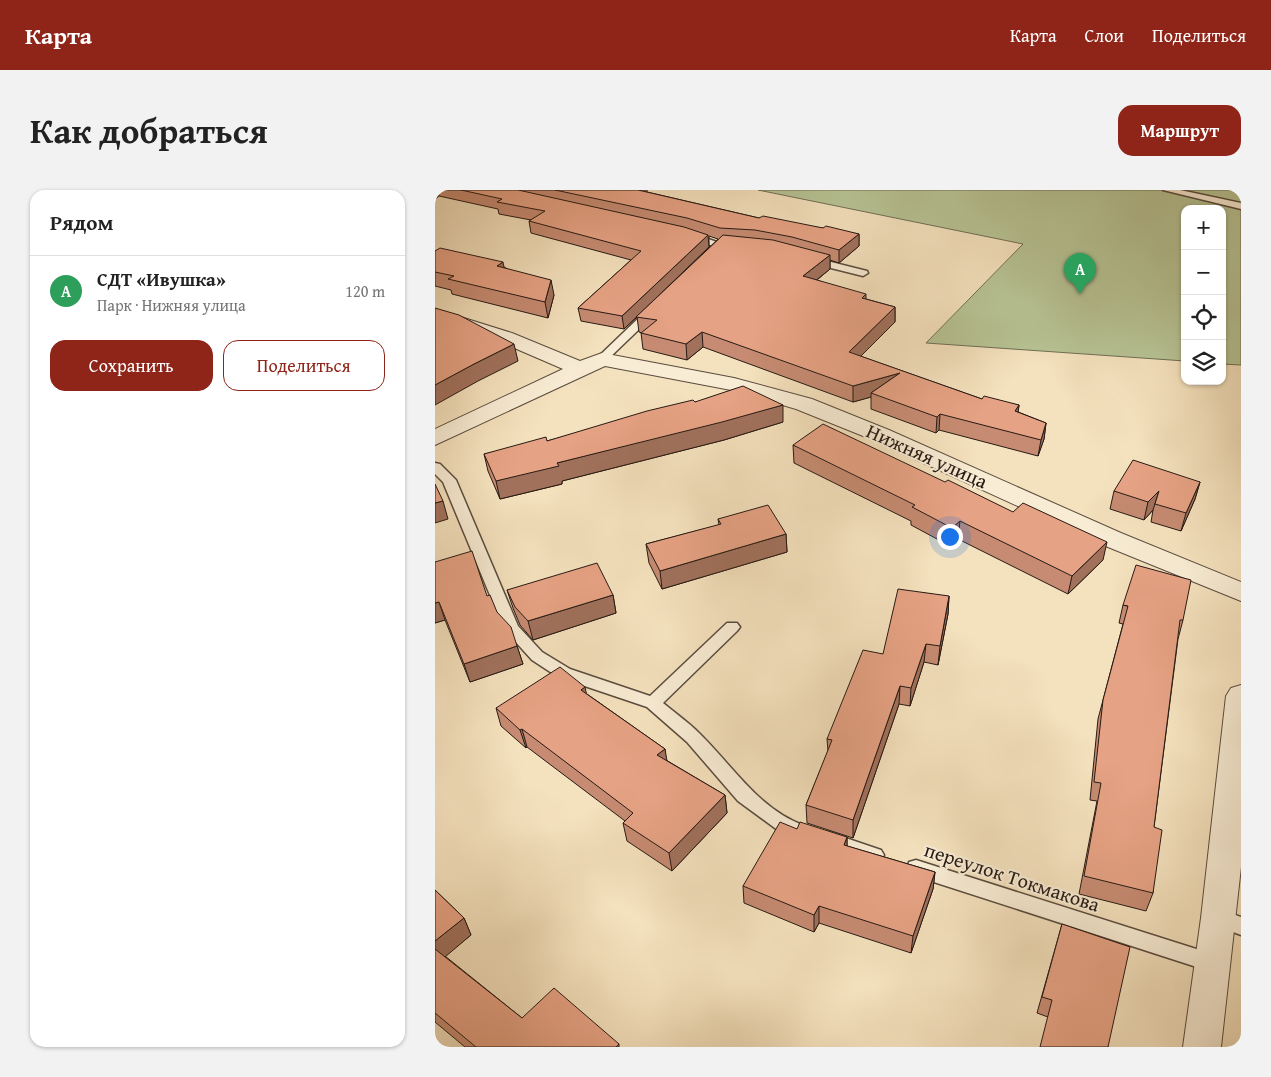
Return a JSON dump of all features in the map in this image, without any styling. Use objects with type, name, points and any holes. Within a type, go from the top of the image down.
[{"type":"street","points":[[435,315],[505,337],[580,369]]},
{"type":"street","points":[[435,438],[602,359]]},
{"type":"street","name":"Нижняя улица","points":[[602,359],[734,384],[804,404],[881,435],[1112,539],[1241,592]]},
{"type":"street","points":[[1202,1047],[1212,963],[1230,922],[1241,696]]},
{"type":"lane","points":[[1168,190],[1241,206]]},
{"type":"lane","points":[[679,233],[720,245],[734,245]]},
{"type":"lane","points":[[699,265],[720,245]]},
{"type":"lane","points":[[797,256],[863,273]]},
{"type":"lane","points":[[602,359],[657,305]]},
{"type":"lane","name":"переулок Токмакова","points":[[435,467],[449,480],[512,629],[537,656],[564,673],[653,703],[693,737],[744,796],[785,826],[1212,963]]},
{"type":"lane","points":[[653,703],[732,627]]},
{"type":"green space","points":[[758,190],[1241,190],[1241,365],[1226,364],[1226,205],[1181,205],[1181,361],[926,343],[1023,244]]},
{"type":"building","points":[[461,190],[518,190],[684,227],[708,235],[622,316],[578,308],[641,251],[529,221],[545,211],[497,202],[502,199]]},
{"type":"building","points":[[555,190],[638,190],[759,218],[763,216],[823,228],[826,226],[859,234],[839,250],[792,237],[755,230],[720,228],[687,218]]},
{"type":"building","points":[[723,235],[773,240],[830,255],[803,276],[866,294],[862,298],[895,307],[849,352],[982,399],[984,396],[1019,405],[1015,411],[1046,423],[1041,440],[940,414],[937,417],[871,393],[900,373],[853,386],[702,332],[686,344],[641,333],[657,320],[636,317]]},
{"type":"building","points":[[440,248],[503,262],[497,266],[551,280],[545,302],[448,279],[454,276],[435,272],[435,251]]},
{"type":"building","points":[[435,308],[459,315],[514,344],[435,385]]},
{"type":"building","points":[[743,386],[783,405],[557,463],[559,466],[496,481],[484,454],[546,437],[547,441],[647,411],[693,400],[695,402]]},
{"type":"building","points":[[823,424],[945,482],[948,480],[1013,512],[1023,503],[1107,542],[1072,576],[960,521],[952,528],[912,507],[915,505],[793,445]]},
{"type":"building","points":[[1133,460],[1200,482],[1186,513],[1155,504],[1159,491],[1148,502],[1114,491]]},
{"type":"building","points":[[435,484],[443,501],[435,503]]},
{"type":"building","points":[[768,505],[786,534],[660,571],[646,544],[721,524],[718,519]]},
{"type":"building","points":[[472,551],[487,596],[490,595],[497,612],[511,627],[517,646],[464,664],[439,602],[435,603],[435,562]]},
{"type":"building","points":[[597,563],[613,595],[528,621],[515,607],[507,590]]},
{"type":"building","points":[[1136,565],[1191,580],[1183,620],[1180,620],[1154,827],[1162,830],[1153,893],[1084,876],[1101,783],[1094,782],[1103,700],[1128,606],[1123,605]]},
{"type":"building","points":[[898,589],[949,596],[940,646],[926,644],[911,688],[900,686],[853,820],[806,805],[832,740],[827,739],[863,650],[883,654]]},
{"type":"building","points":[[560,667],[585,687],[581,690],[665,749],[657,755],[725,795],[669,853],[623,823],[633,813],[522,729],[520,730],[496,708]]},
{"type":"building","points":[[780,822],[797,829],[800,822],[847,837],[844,845],[935,872],[913,936],[819,906],[814,915],[743,886]]},
{"type":"building","points":[[435,890],[464,918],[435,941]]},
{"type":"building","points":[[1062,924],[1130,947],[1108,1047],[1040,1047],[1052,1000],[1042,997]]},
{"type":"building","points":[[435,949],[522,1018],[554,988],[619,1044],[616,1047],[476,1047],[435,1013]]},
{"type":"place","name":"СДТ «Ивушка»","points":[[1080,294]]}]
